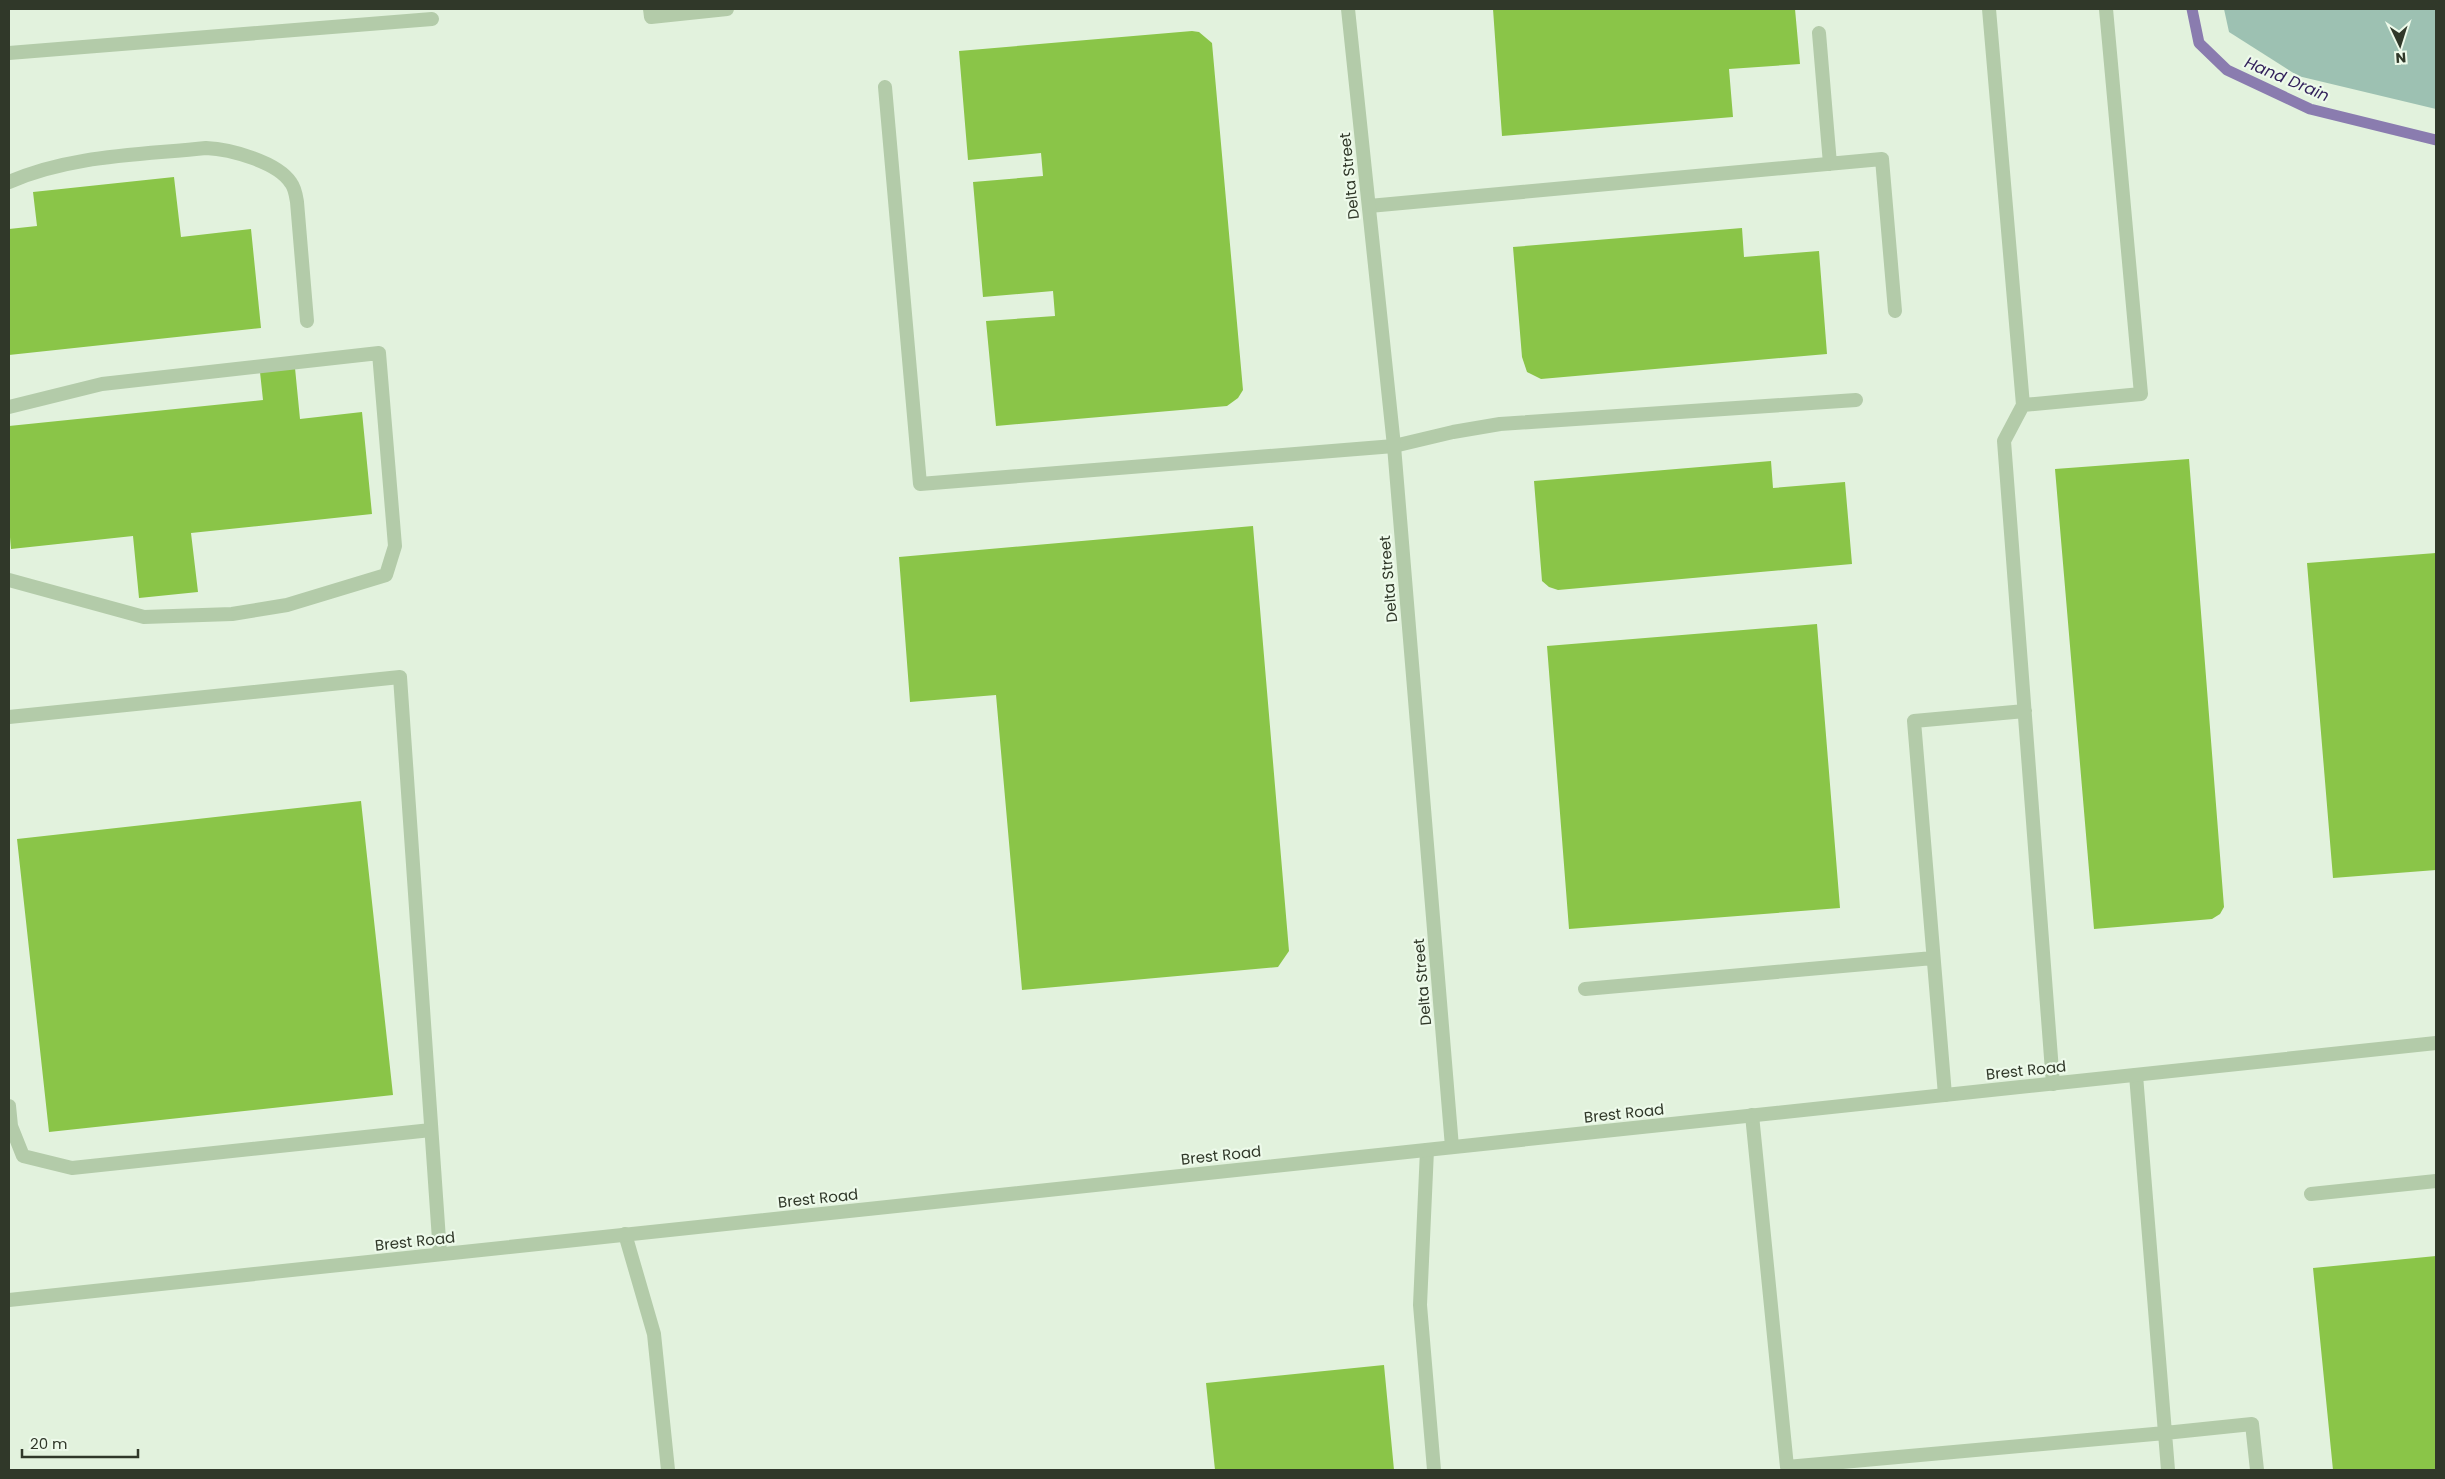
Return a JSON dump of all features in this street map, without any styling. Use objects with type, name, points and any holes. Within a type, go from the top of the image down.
[{"type":"street","points":[[650,9],[651,18],[727,9]]},
{"type":"street","name":"Delta Street","points":[[1348,9],[1394,446],[1452,1147]]},
{"type":"street","points":[[1989,9],[2023,405],[2004,441],[2053,1084]]},
{"type":"street","points":[[2023,405],[2141,394],[2106,9]]},
{"type":"street","points":[[9,53],[432,18]]},
{"type":"street","points":[[1819,33],[1830,164]]},
{"type":"street","points":[[884,87],[920,484],[1394,446],[1453,432],[1500,424],[1856,400]]},
{"type":"street","points":[[9,182],[42,168],[66,163],[206,148],[225,149],[281,172],[292,184],[297,202],[307,321]]},
{"type":"street","points":[[1369,206],[1882,159],[1896,311]]},
{"type":"street","points":[[9,408],[102,384],[379,353],[395,546],[386,575],[288,605],[232,614],[144,617],[9,580]]},
{"type":"street","points":[[9,716],[400,677],[440,1254]]},
{"type":"street","points":[[1946,1095],[1914,721],[2025,711]]},
{"type":"street","points":[[1585,989],[1933,958]]},
{"type":"street","name":"Brest Road","points":[[9,1300],[2436,1043]]},
{"type":"street","points":[[2136,1075],[2168,1470]]},
{"type":"street","points":[[9,1106],[11,1126],[23,1156],[72,1168],[431,1130]]},
{"type":"street","points":[[1752,1115],[1787,1469],[2252,1424],[2257,1470]]},
{"type":"street","points":[[1427,1150],[1420,1305],[1434,1470]]},
{"type":"street","points":[[2310,1194],[2436,1181]]},
{"type":"street","points":[[625,1234],[654,1334],[668,1470]]},
{"type":"green space","points":[[2224,9],[2436,9],[2436,109],[2298,76],[2229,32]]},
{"type":"building","points":[[1493,9],[1795,9],[1800,64],[1729,69],[1733,117],[1502,136]]},
{"type":"building","points":[[1192,31],[1199,32],[1212,43],[1243,390],[1238,398],[1227,406],[996,426],[986,321],[1055,316],[1053,291],[983,297],[973,182],[1043,176],[1041,153],[968,160],[959,51]]},
{"type":"building","points":[[174,177],[181,237],[251,229],[261,328],[9,355],[9,229],[37,226],[33,192]]},
{"type":"building","points":[[1742,228],[1744,257],[1819,251],[1827,354],[1541,379],[1527,372],[1522,357],[1513,247]]},
{"type":"building","points":[[295,368],[300,419],[362,412],[372,514],[191,533],[198,592],[139,598],[133,536],[11,549],[9,525],[9,426],[263,400],[260,372]]},
{"type":"building","points":[[2189,459],[2224,907],[2220,914],[2212,919],[2094,929],[2055,469]]},
{"type":"building","points":[[1771,461],[1773,488],[1845,482],[1852,564],[1558,590],[1549,587],[1542,581],[1534,481]]},
{"type":"building","points":[[1253,526],[1289,951],[1278,967],[1022,990],[996,695],[910,702],[899,557]]},
{"type":"building","points":[[2436,553],[2436,870],[2333,878],[2307,563]]},
{"type":"building","points":[[1817,624],[1840,908],[1569,929],[1547,646]]},
{"type":"building","points":[[361,801],[393,1095],[49,1132],[17,839]]},
{"type":"building","points":[[2436,1256],[2436,1470],[2333,1470],[2313,1268]]},
{"type":"building","points":[[1384,1365],[1394,1470],[1215,1470],[1206,1383]]},
{"type":"waterway","name":"Hand Drain","points":[[2192,9],[2199,43],[2227,70],[2310,109],[2436,140]]}]
